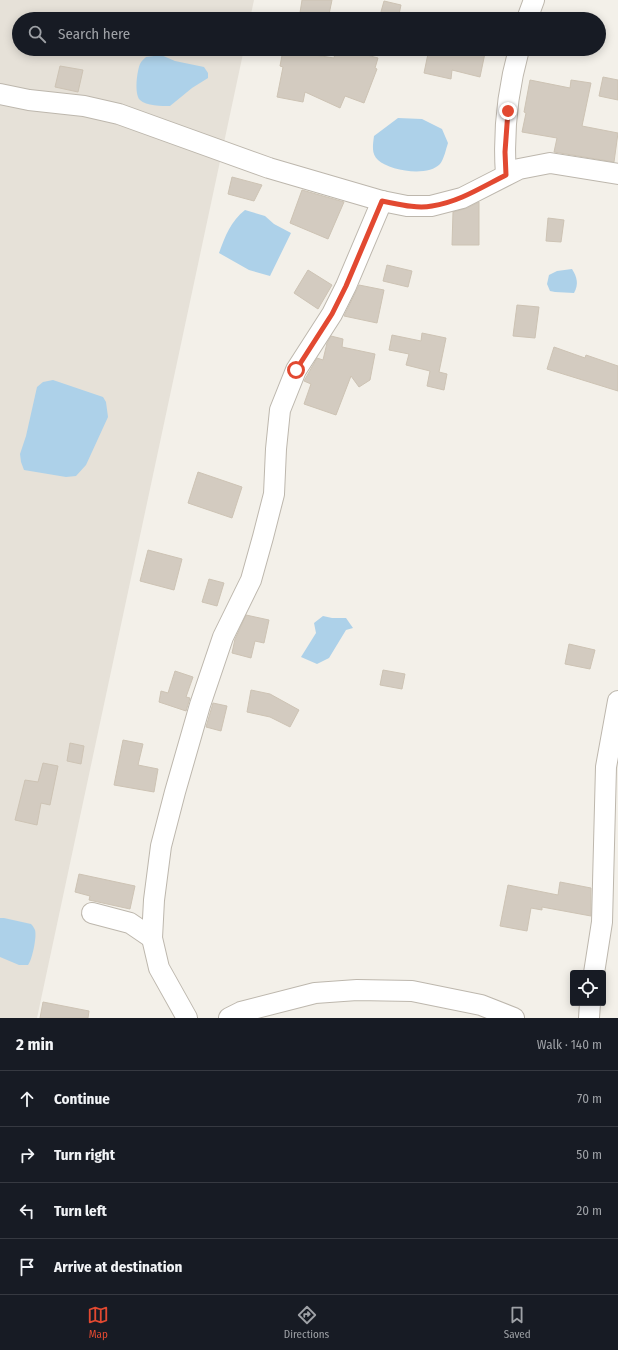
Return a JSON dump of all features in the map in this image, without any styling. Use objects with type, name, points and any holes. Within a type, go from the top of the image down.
[{"type":"street","points":[[530,12],[534,0]]},
{"type":"street","points":[[506,175],[505,152],[508,111],[517,56]]},
{"type":"street","points":[[0,94],[28,100],[84,106],[119,114],[269,168],[382,201],[407,206],[431,206],[462,198],[519,169],[550,163],[618,174]]},
{"type":"street","points":[[187,1018],[159,968],[152,938],[154,900],[161,846],[200,705],[223,637],[251,580],[274,494],[276,449],[280,410],[296,370],[332,314],[346,286],[382,201]]},
{"type":"street","points":[[594,970],[602,922],[606,767],[618,701]]},
{"type":"street","points":[[92,914],[130,923],[152,938]]},
{"type":"street","points":[[229,1018],[241,1012],[315,993],[357,990],[412,991],[481,1005],[514,1018]]},
{"type":"street","points":[[589,1018],[590,1006]]},
{"type":"shaded area","points":[[0,0],[254,0],[251,12],[12,12],[12,56],[243,56],[37,1018],[0,1018]]},
{"type":"water","points":[[163,56],[175,61],[204,67],[208,73],[208,78],[192,88],[170,106],[154,105],[143,102],[138,97],[137,93],[137,77],[140,64],[146,57]]},
{"type":"water","points":[[398,118],[422,119],[442,129],[448,143],[444,157],[440,164],[427,170],[409,171],[391,167],[376,158],[373,149],[374,136]]},
{"type":"water","points":[[245,210],[265,216],[274,224],[291,233],[270,276],[249,270],[219,253],[229,229],[240,214]]},
{"type":"water","points":[[572,269],[577,281],[574,293],[550,291],[547,284],[549,275],[557,271]]},
{"type":"water","points":[[53,380],[103,397],[106,402],[108,417],[86,465],[76,476],[66,477],[24,470],[21,462],[20,454],[26,436],[37,387],[43,382]]},
{"type":"water","points":[[323,616],[332,618],[346,618],[353,628],[346,630],[329,658],[317,664],[301,657],[316,633],[314,623]]},
{"type":"water","points":[[0,918],[31,924],[34,928],[35,943],[28,965],[19,965],[0,957]]},
{"type":"building","points":[[302,0],[332,0],[329,12],[300,12]]},
{"type":"building","points":[[384,1],[401,5],[400,12],[381,12]]},
{"type":"building","points":[[282,56],[321,56],[334,58],[334,56],[370,56],[378,58],[375,68],[377,69],[364,103],[345,96],[340,108],[305,92],[303,102],[277,97],[283,67],[280,66]]},
{"type":"building","points":[[428,56],[484,56],[480,77],[452,70],[451,79],[424,73]]},
{"type":"building","points":[[60,66],[83,70],[78,92],[55,87]]},
{"type":"building","points":[[603,77],[618,80],[618,100],[599,96]]},
{"type":"building","points":[[530,80],[570,88],[571,80],[591,83],[582,126],[618,133],[614,162],[554,152],[557,138],[522,132]]},
{"type":"building","points":[[232,177],[262,185],[254,201],[228,194]]},
{"type":"building","points":[[302,190],[344,202],[328,239],[290,223]]},
{"type":"building","points":[[479,202],[479,245],[452,245],[453,212],[467,208]]},
{"type":"building","points":[[548,218],[564,220],[561,242],[546,241]]},
{"type":"building","points":[[387,265],[412,271],[408,287],[383,281]]},
{"type":"building","points":[[308,270],[332,285],[318,309],[294,293]]},
{"type":"building","points":[[359,285],[384,290],[377,323],[344,316]]},
{"type":"building","points":[[517,305],[539,307],[535,338],[513,336]]},
{"type":"building","points":[[422,333],[446,338],[439,372],[447,374],[444,390],[427,386],[430,371],[406,365],[409,354],[389,350],[392,335],[421,341]]},
{"type":"building","points":[[331,336],[343,339],[342,347],[375,354],[370,380],[359,387],[351,376],[336,415],[304,404],[311,384],[304,381],[317,358],[323,360],[327,343]]},
{"type":"building","points":[[554,347],[585,358],[586,355],[618,366],[618,391],[547,369]]},
{"type":"building","points":[[198,472],[242,487],[232,518],[188,503]]},
{"type":"building","points":[[148,550],[182,559],[174,590],[140,581]]},
{"type":"building","points":[[209,579],[224,583],[217,606],[202,602]]},
{"type":"building","points":[[246,615],[269,620],[264,643],[255,641],[251,658],[232,653],[235,639]]},
{"type":"building","points":[[569,644],[595,650],[590,669],[565,664]]},
{"type":"building","points":[[383,670],[405,674],[402,689],[380,685]]},
{"type":"building","points":[[175,671],[193,677],[186,697],[190,698],[186,711],[159,702],[161,691],[168,693]]},
{"type":"building","points":[[251,690],[270,694],[299,710],[290,727],[270,717],[247,712]]},
{"type":"building","points":[[213,703],[227,706],[221,731],[206,727]]},
{"type":"building","points":[[123,740],[143,744],[138,765],[158,769],[154,792],[114,785]]},
{"type":"building","points":[[70,743],[84,746],[81,764],[67,761]]},
{"type":"building","points":[[43,763],[58,766],[50,805],[41,803],[37,825],[15,820],[25,780],[38,782]]},
{"type":"building","points":[[79,874],[135,886],[130,909],[89,900],[90,896],[75,892]]},
{"type":"building","points":[[560,882],[591,888],[591,916],[542,907],[542,910],[531,908],[527,931],[500,926],[508,885],[558,895]]},
{"type":"building","points":[[43,1002],[89,1011],[88,1018],[40,1018]]},
{"type":"route","points":[[296,370],[332,314],[346,286],[382,201],[407,206],[431,206],[462,198],[506,175],[505,152],[508,111]]}]
